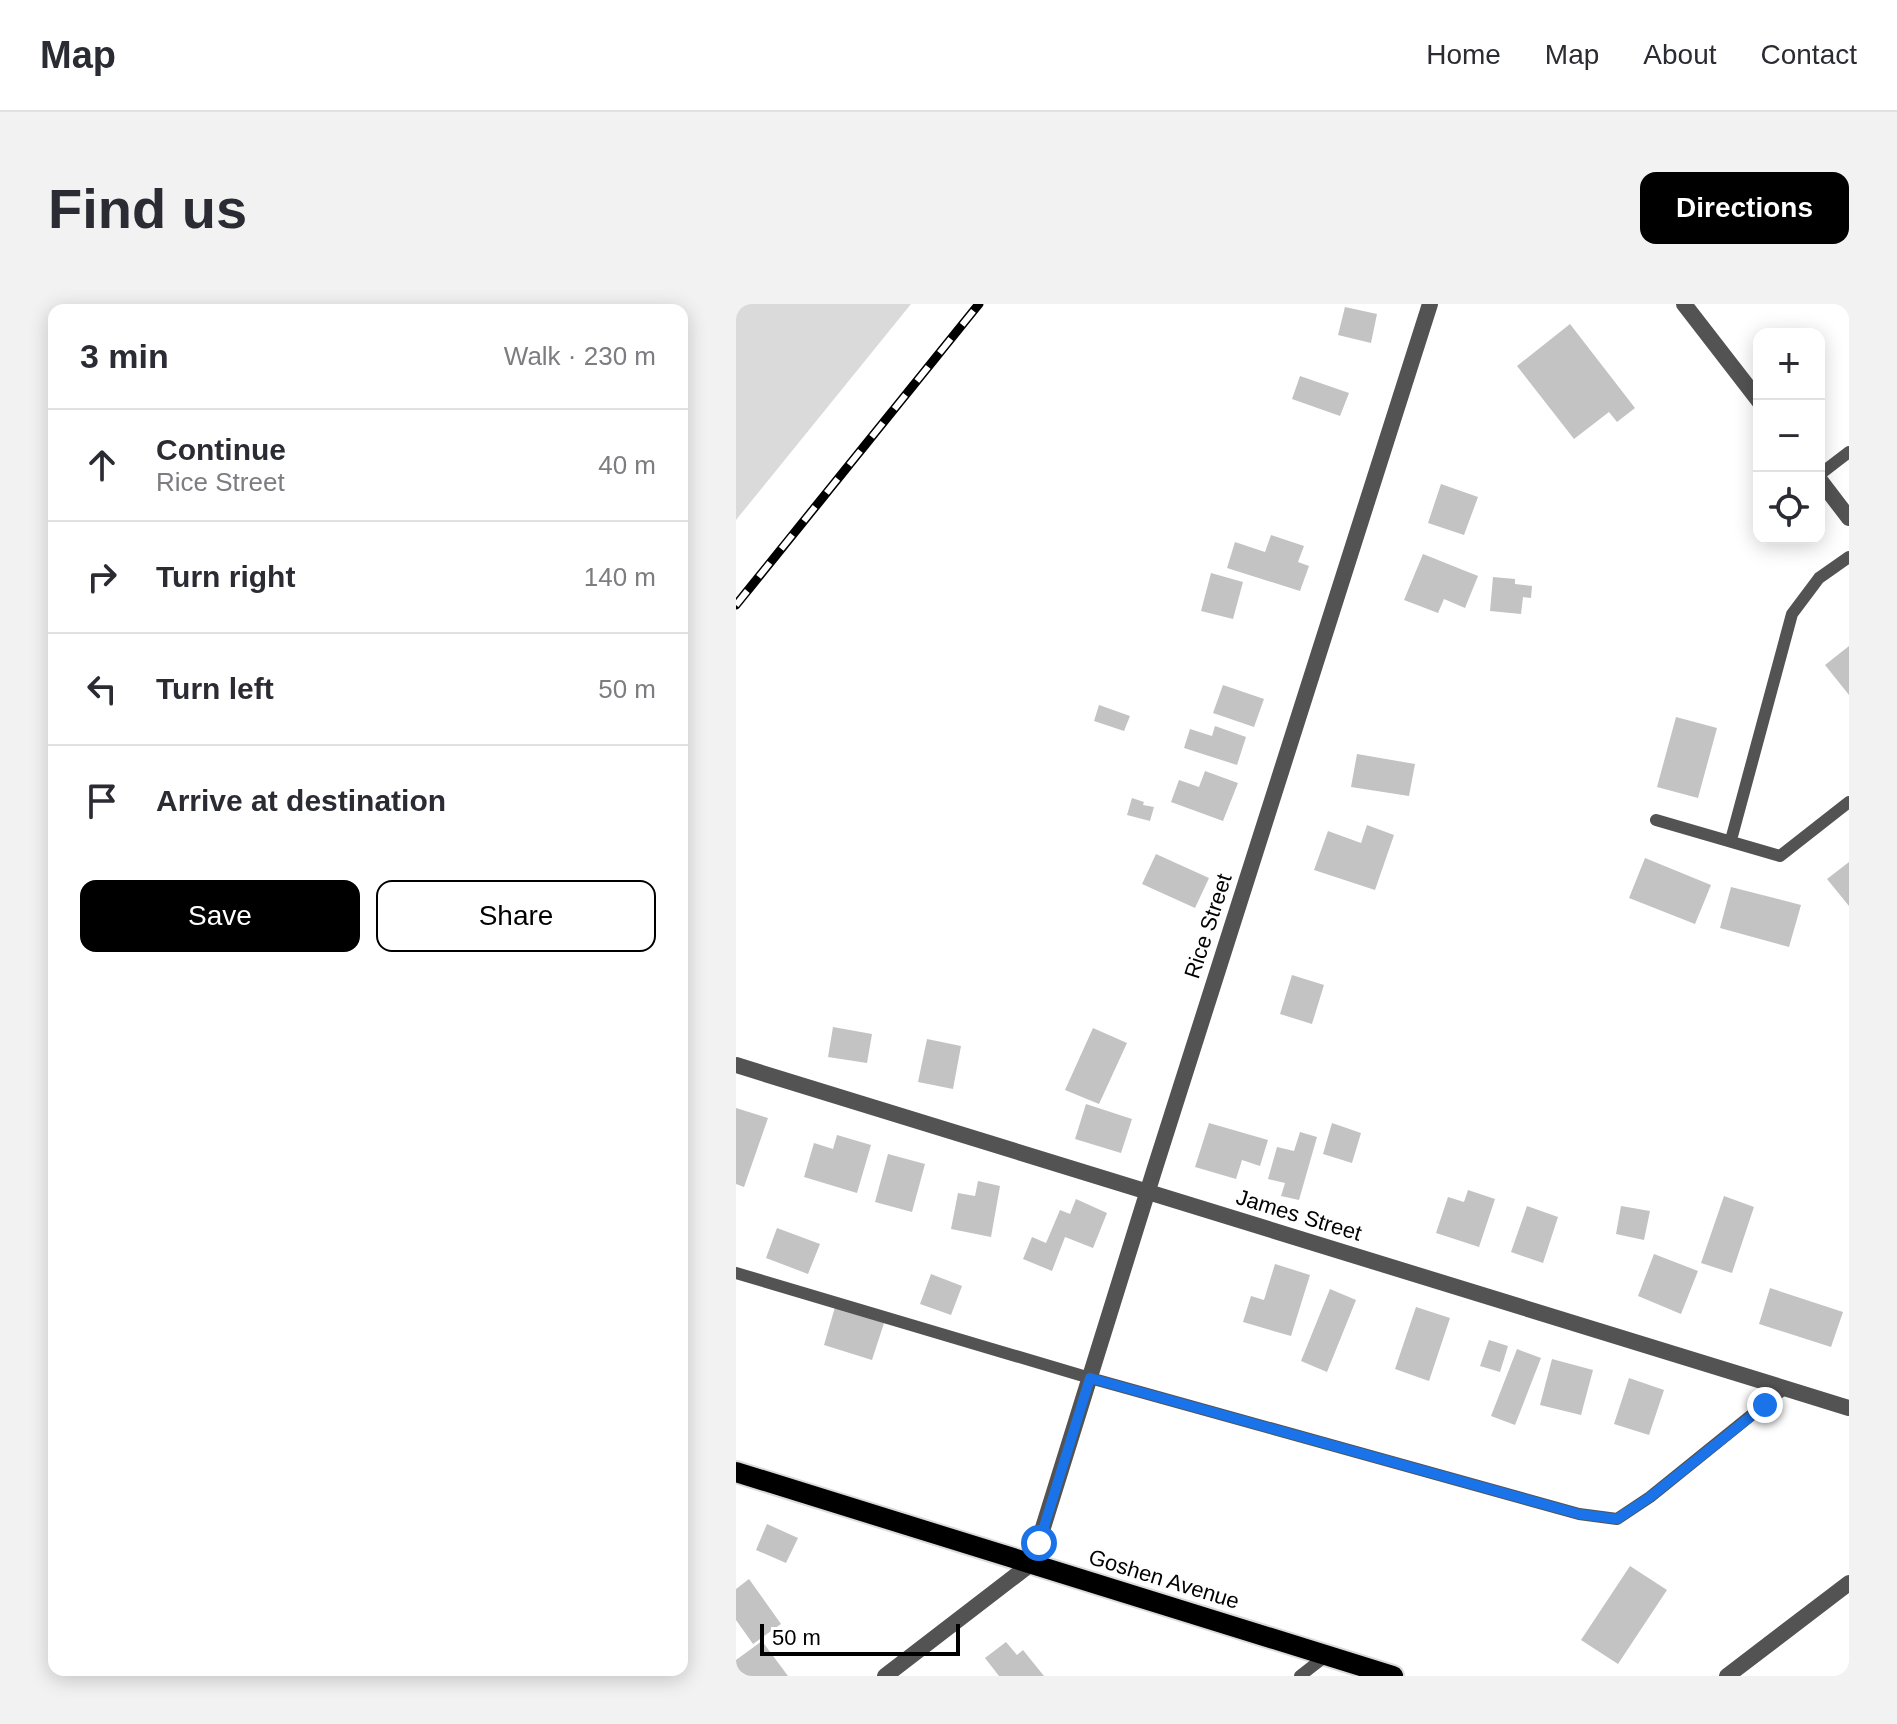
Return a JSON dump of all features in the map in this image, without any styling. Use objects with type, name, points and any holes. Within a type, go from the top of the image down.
[{"type":"main road","name":"Goshen Avenue","points":[[736,1472],[1393,1676]]},
{"type":"street","name":"Rice Street","points":[[1032,1563],[1430,304]]},
{"type":"street","points":[[1684,304],[1758,400]]},
{"type":"street","points":[[1825,485],[1849,518]]},
{"type":"street","name":"James Street","points":[[736,1065],[1849,1408]]},
{"type":"street","points":[[885,1676],[1032,1563]]},
{"type":"street","points":[[1727,1676],[1849,1583]]},
{"type":"lane","points":[[1825,472],[1849,452]]},
{"type":"lane","points":[[1731,840],[1792,614],[1819,578],[1849,557]]},
{"type":"lane","points":[[1656,820],[1780,856],[1849,802]]},
{"type":"lane","points":[[736,1273],[1090,1378],[1579,1514],[1617,1519],[1650,1497],[1785,1388]]},
{"type":"lane","points":[[1300,1676],[1327,1655]]},
{"type":"shaded area","points":[[736,304],[911,304],[736,520]]},
{"type":"building","points":[[1345,307],[1377,314],[1371,343],[1338,335]]},
{"type":"building","points":[[1570,324],[1635,408],[1617,422],[1609,412],[1574,439],[1517,366]]},
{"type":"building","points":[[1300,376],[1349,393],[1340,416],[1292,399]]},
{"type":"building","points":[[1441,484],[1478,497],[1464,535],[1428,523]]},
{"type":"building","points":[[1271,535],[1304,546],[1298,562],[1309,566],[1300,591],[1227,568],[1235,542],[1265,552]]},
{"type":"building","points":[[1423,554],[1478,576],[1465,608],[1444,599],[1438,613],[1404,600]]},
{"type":"building","points":[[1211,573],[1243,582],[1233,619],[1201,611]]},
{"type":"building","points":[[1493,577],[1515,579],[1515,584],[1532,586],[1531,598],[1523,597],[1521,614],[1490,611]]},
{"type":"building","points":[[1849,646],[1849,695],[1825,665]]},
{"type":"building","points":[[1223,685],[1264,699],[1254,727],[1213,713]]},
{"type":"building","points":[[1099,705],[1130,716],[1124,731],[1094,721]]},
{"type":"building","points":[[1676,717],[1717,728],[1698,798],[1657,787]]},
{"type":"building","points":[[1215,726],[1246,737],[1237,765],[1184,748],[1190,729],[1212,736]]},
{"type":"building","points":[[1357,754],[1415,764],[1409,796],[1351,787]]},
{"type":"building","points":[[1205,771],[1238,783],[1223,821],[1171,802],[1179,780],[1199,787]]},
{"type":"building","points":[[1132,798],[1154,807],[1150,821],[1127,815]]},
{"type":"building","points":[[1367,825],[1394,835],[1375,890],[1314,870],[1328,831],[1361,843]]},
{"type":"building","points":[[1156,854],[1209,878],[1195,908],[1142,884]]},
{"type":"building","points":[[1645,858],[1711,885],[1695,924],[1629,898]]},
{"type":"building","points":[[1849,862],[1849,906],[1827,879]]},
{"type":"building","points":[[1731,887],[1801,905],[1789,947],[1720,928]]},
{"type":"building","points":[[1292,975],[1324,985],[1312,1024],[1280,1014]]},
{"type":"building","points":[[833,1027],[872,1034],[867,1063],[828,1057]]},
{"type":"building","points":[[1093,1028],[1127,1043],[1099,1104],[1065,1090]]},
{"type":"building","points":[[927,1039],[961,1046],[953,1089],[918,1082]]},
{"type":"building","points":[[1086,1104],[1132,1119],[1121,1153],[1075,1139]]},
{"type":"building","points":[[736,1108],[768,1118],[744,1187],[736,1184]]},
{"type":"building","points":[[1209,1123],[1268,1140],[1260,1166],[1242,1160],[1236,1179],[1195,1167]]},
{"type":"building","points":[[1332,1123],[1361,1133],[1352,1163],[1323,1154]]},
{"type":"building","points":[[1300,1132],[1317,1137],[1299,1200],[1281,1196],[1285,1183],[1268,1179],[1277,1147],[1294,1151]]},
{"type":"building","points":[[837,1135],[871,1145],[857,1193],[804,1177],[814,1143],[833,1149]]},
{"type":"building","points":[[888,1154],[925,1164],[912,1212],[875,1202]]},
{"type":"building","points":[[978,1181],[1000,1186],[991,1237],[951,1229],[958,1193],[975,1196]]},
{"type":"building","points":[[1468,1190],[1495,1199],[1479,1247],[1436,1233],[1448,1197],[1464,1202]]},
{"type":"building","points":[[1724,1196],[1754,1207],[1732,1273],[1701,1263]]},
{"type":"building","points":[[1076,1199],[1107,1213],[1093,1248],[1065,1237],[1052,1271],[1023,1259],[1032,1237],[1046,1243],[1060,1210],[1070,1214]]},
{"type":"building","points":[[1527,1206],[1558,1217],[1543,1263],[1511,1252]]},
{"type":"building","points":[[1621,1206],[1650,1211],[1644,1240],[1616,1234]]},
{"type":"building","points":[[777,1228],[820,1244],[808,1274],[766,1258]]},
{"type":"building","points":[[1654,1254],[1698,1271],[1681,1314],[1638,1296]]},
{"type":"building","points":[[1275,1264],[1310,1275],[1291,1336],[1243,1322],[1251,1296],[1264,1300]]},
{"type":"building","points":[[931,1274],[962,1286],[951,1315],[920,1304]]},
{"type":"building","points":[[1770,1288],[1843,1312],[1831,1347],[1759,1324]]},
{"type":"building","points":[[1330,1289],[1356,1300],[1327,1372],[1301,1361]]},
{"type":"building","points":[[835,1307],[884,1323],[872,1360],[824,1345]]},
{"type":"building","points":[[1416,1307],[1450,1318],[1429,1381],[1395,1369]]},
{"type":"building","points":[[1489,1340],[1508,1346],[1500,1372],[1480,1366]]},
{"type":"building","points":[[1517,1349],[1541,1358],[1515,1425],[1491,1416]]},
{"type":"building","points":[[1552,1359],[1593,1370],[1581,1415],[1540,1405]]},
{"type":"building","points":[[1629,1378],[1664,1390],[1649,1435],[1614,1424]]},
{"type":"building","points":[[767,1524],[798,1538],[786,1563],[756,1550]]},
{"type":"building","points":[[1630,1566],[1667,1590],[1618,1664],[1581,1640]]},
{"type":"building","points":[[749,1579],[781,1624],[753,1644],[736,1620],[736,1589]]},
{"type":"building","points":[[762,1641],[788,1676],[738,1676],[736,1660]]},
{"type":"building","points":[[1006,1642],[1017,1655],[1023,1650],[1044,1676],[999,1676],[985,1658]]},
{"type":"railway","points":[[736,605],[979,304]]},
{"type":"route","points":[[1039,1543],[1090,1378],[1579,1514],[1617,1519],[1650,1497],[1765,1405]]}]
